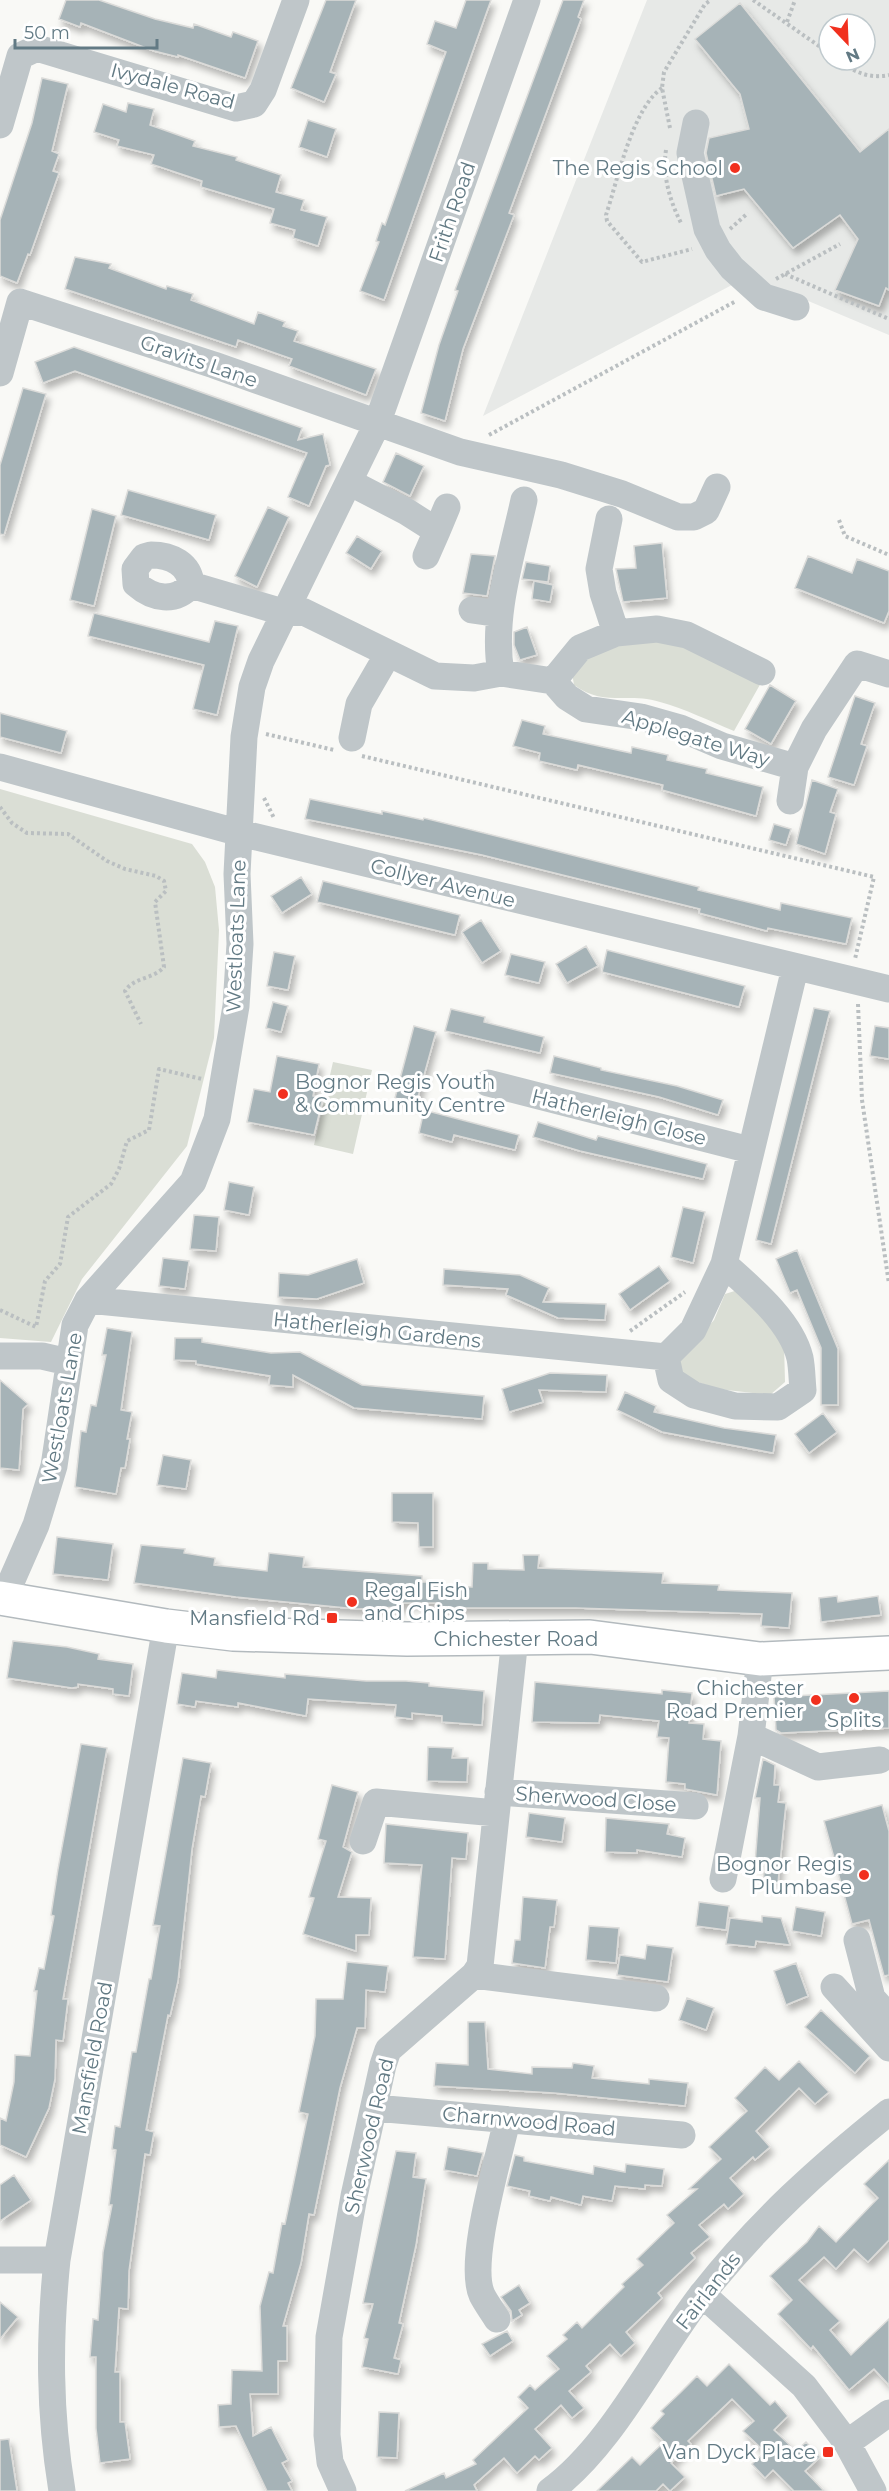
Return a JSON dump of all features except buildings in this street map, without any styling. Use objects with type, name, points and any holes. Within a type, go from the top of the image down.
[{"type":"main road","name":"Chichester Road","points":[[4,1598],[166,1626],[233,1634],[302,1637],[590,1637],[760,1659],[889,1653]]},
{"type":"street","name":"Ivydale Road","points":[[10,53],[37,48],[236,108],[254,104],[263,90],[296,0]]},
{"type":"street","name":"Frith Road","points":[[377,424],[527,0]]},
{"type":"street","points":[[0,125],[10,53]]},
{"type":"street","points":[[696,123],[690,153],[707,229],[714,243],[732,268],[755,290],[775,302],[796,307]]},
{"type":"street","name":"Gravits Lane","points":[[0,373],[20,302],[213,365],[460,452],[510,466],[561,475],[622,494],[678,517],[694,517],[706,511],[717,487]]},
{"type":"street","name":"Westloats Lane","points":[[4,1598],[36,1525],[52,1475],[75,1325],[88,1300],[193,1182],[217,1119],[236,1006],[240,944],[237,874],[244,737],[252,687],[261,661],[377,424]]},
{"type":"street","points":[[349,482],[407,512],[442,519],[426,556]]},
{"type":"street","points":[[501,673],[500,614],[524,500]]},
{"type":"street","points":[[609,519],[598,569],[616,633]]},
{"type":"street","points":[[191,585],[286,613],[302,611],[435,676],[474,678],[501,673],[553,681],[580,648],[616,633],[657,629],[687,635],[762,672]]},
{"type":"street","points":[[472,609],[500,614]]},
{"type":"street","points":[[349,748],[359,704],[388,654]]},
{"type":"street","name":"Applegate Way","points":[[790,801],[795,767],[814,729],[857,664],[889,675]]},
{"type":"street","name":"Applegate Way","points":[[553,681],[567,696],[586,709],[641,717],[680,728],[722,746],[795,767]]},
{"type":"street","name":"Collyer Avenue","points":[[0,767],[240,833],[889,989]]},
{"type":"street","points":[[724,1264],[753,1289],[782,1322],[800,1357],[802,1390],[778,1407],[735,1406],[694,1395],[671,1380],[666,1358],[693,1330],[724,1264],[795,968]]},
{"type":"street","name":"Hatherleigh Close","points":[[488,1083],[750,1150]]},
{"type":"street","name":"Hatherleigh Gardens","points":[[88,1300],[666,1358]]},
{"type":"street","points":[[0,1356],[42,1356],[68,1362]]},
{"type":"street","name":"Mansfield Road","points":[[62,2491],[55,2448],[50,2383],[50,2325],[57,2260],[166,1626]]},
{"type":"street","points":[[515,1638],[483,1953],[474,1975],[656,1998]]},
{"type":"street","points":[[723,1879],[751,1736],[760,1659]]},
{"type":"street","points":[[751,1736],[818,1767],[880,1760]]},
{"type":"street","name":"Sherwood Close","points":[[363,1841],[376,1802],[695,1806]]},
{"type":"street","points":[[857,1940],[872,1998],[889,2018]]},
{"type":"street","name":"Sherwood Road","points":[[343,2491],[330,2462],[327,2435],[329,2337],[354,2196],[388,2050],[474,1975]]},
{"type":"street","points":[[834,1988],[889,2048]]},
{"type":"street","name":"Charnwood Road","points":[[375,2108],[682,2135]]},
{"type":"street","name":"Fairlands","points":[[549,2491],[575,2468],[618,2418],[702,2294],[759,2227],[817,2170],[889,2112]]},
{"type":"street","points":[[497,2319],[482,2294],[478,2271],[480,2248],[507,2120]]},
{"type":"street","points":[[0,2260],[57,2260]]},
{"type":"street","points":[[702,2294],[804,2386],[847,2444],[873,2491]]},
{"type":"street","points":[[847,2444],[889,2413]]},
{"type":"path","points":[[753,0],[777,19],[781,17],[817,44]]},
{"type":"path","points":[[787,22],[795,0]]},
{"type":"path","points":[[856,72],[879,77],[889,75]]},
{"type":"path","points":[[663,87],[645,106],[634,123],[630,144],[606,215],[607,220],[642,262],[714,243]]},
{"type":"path","points":[[460,452],[840,244]]},
{"type":"path","points":[[784,274],[889,319]]},
{"type":"path","points":[[839,520],[845,536],[889,555]]},
{"type":"path","points":[[263,734],[349,748],[874,877],[854,981],[862,1100],[889,1284]]},
{"type":"path","points":[[262,794],[276,822]]},
{"type":"path","points":[[0,807],[12,823],[27,833],[68,834],[107,861],[125,869],[156,876],[164,881],[166,891],[155,902],[164,967],[160,972],[130,985],[125,991],[141,1024]]},
{"type":"path","points":[[0,1310],[36,1327],[45,1281],[60,1264],[68,1217],[111,1184],[119,1169],[127,1141],[149,1130],[159,1069],[204,1079]]},
{"type":"path","points":[[600,1352],[686,1291]]},
{"type":"shaded area","name":"The Regis School","points":[[647,0],[889,0],[889,335],[749,276],[483,416]]},
{"type":"shaded area","points":[[627,640],[676,640],[762,681],[734,731],[660,702],[648,699],[595,696],[574,685],[572,673],[585,655]]},
{"type":"shaded area","points":[[0,789],[192,844],[205,862],[215,887],[219,930],[214,1038],[187,1146],[82,1279],[51,1342],[0,1338]]},
{"type":"shaded area","points":[[333,1062],[372,1070],[353,1154],[314,1145]]},
{"type":"shaded area","points":[[741,1289],[784,1344],[785,1382],[770,1395],[718,1389],[682,1377],[678,1361],[714,1320],[725,1294]]},
{"type":"place","name":"The Regis School","points":[[735,168]]},
{"type":"place","name":"Bognor Regis Youth & Community Centre","points":[[283,1094]]},
{"type":"place","name":"Regal Fish and Chips","points":[[352,1602]]},
{"type":"place","name":"Mansfield Rd","points":[[332,1618]]},
{"type":"place","name":"Splits","points":[[854,1698]]},
{"type":"place","name":"Chichester Road Premier","points":[[816,1700]]},
{"type":"place","name":"Bognor Regis Plumbase","points":[[864,1875]]},
{"type":"place","name":"Van Dyck Place","points":[[828,2452]]}]
